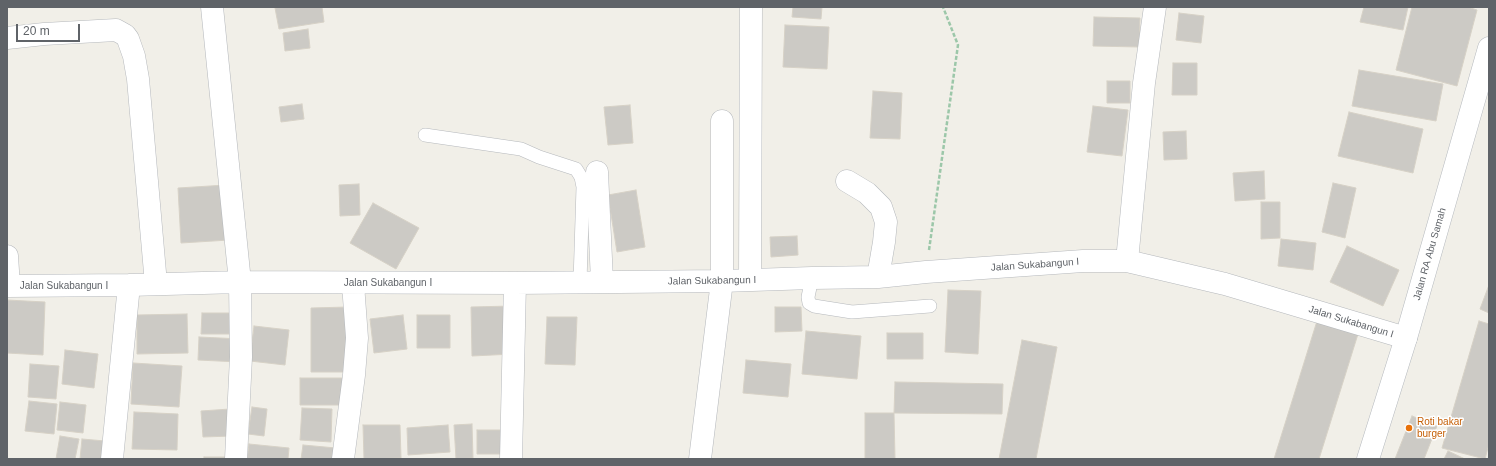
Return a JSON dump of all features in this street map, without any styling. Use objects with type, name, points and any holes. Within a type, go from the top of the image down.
[{"type":"street","points":[[212,7],[240,282],[241,357],[236,459]]},
{"type":"street","points":[[750,280],[751,7]]},
{"type":"street","points":[[1127,261],[1144,83],[1155,7]]},
{"type":"street","points":[[7,38],[116,30],[125,35],[128,39],[134,56],[138,79],[156,284]]},
{"type":"street","name":"Jalan RA Abu Samah","points":[[1368,459],[1406,338],[1489,48]]},
{"type":"street","points":[[700,459],[722,281],[722,121]]},
{"type":"street","points":[[597,172],[602,281]]},
{"type":"street","points":[[847,181],[867,193],[881,207],[883,212],[886,222],[878,277]]},
{"type":"street","points":[[7,256],[8,286]]},
{"type":"street","name":"Jalan Sukabangun I","points":[[8,286],[240,282],[353,284],[722,281],[878,277],[926,272],[1083,261],[1127,261],[1225,284],[1406,338]]},
{"type":"street","points":[[512,459],[515,283]]},
{"type":"street","points":[[343,459],[354,375],[357,338],[353,284]]},
{"type":"street","points":[[112,459],[129,285]]},
{"type":"lane","points":[[425,135],[521,149],[538,157],[576,169],[581,177],[583,187],[580,282]]},
{"type":"lane","points":[[812,278],[808,297],[809,303],[814,306],[852,312],[930,306]]},
{"type":"path","points":[[926,272],[958,45],[943,7]]},
{"type":"building","points":[[322,7],[324,22],[279,29],[275,8]]},
{"type":"building","points":[[793,7],[822,7],[821,19],[792,17]]},
{"type":"building","points":[[1364,7],[1408,7],[1403,30],[1360,22]]},
{"type":"building","points":[[1412,7],[1468,7],[1477,10],[1457,86],[1396,70]]},
{"type":"building","points":[[1179,13],[1204,16],[1201,43],[1176,40]]},
{"type":"building","points":[[1094,17],[1140,18],[1139,47],[1093,46]]},
{"type":"building","points":[[785,25],[829,27],[827,69],[783,67]]},
{"type":"building","points":[[308,29],[310,48],[285,51],[283,33]]},
{"type":"building","points":[[1173,63],[1197,63],[1197,95],[1172,95]]},
{"type":"building","points":[[1359,70],[1443,84],[1436,121],[1352,106]]},
{"type":"building","points":[[1107,81],[1130,81],[1130,103],[1107,103]]},
{"type":"building","points":[[873,91],[902,93],[900,139],[870,138]]},
{"type":"building","points":[[302,104],[304,119],[281,122],[279,107]]},
{"type":"building","points":[[630,105],[633,143],[608,145],[604,107]]},
{"type":"building","points":[[1093,106],[1128,110],[1122,156],[1087,152]]},
{"type":"building","points":[[1349,112],[1423,129],[1413,173],[1338,156]]},
{"type":"building","points":[[1186,131],[1187,159],[1164,160],[1163,132]]},
{"type":"building","points":[[1264,171],[1265,199],[1235,201],[1233,173]]},
{"type":"building","points":[[1333,183],[1356,188],[1345,238],[1322,232]]},
{"type":"building","points":[[359,184],[360,215],[340,216],[339,185]]},
{"type":"building","points":[[226,185],[229,240],[181,243],[178,188]]},
{"type":"building","points":[[636,190],[645,247],[617,252],[608,195]]},
{"type":"building","points":[[1261,202],[1280,202],[1280,238],[1261,239]]},
{"type":"building","points":[[373,203],[419,228],[396,269],[350,243]]},
{"type":"building","points":[[797,236],[798,255],[771,257],[770,237]]},
{"type":"building","points":[[1281,239],[1316,243],[1313,270],[1278,266]]},
{"type":"building","points":[[1347,246],[1399,270],[1383,306],[1330,282]]},
{"type":"building","points":[[1489,285],[1489,313],[1480,309]]},
{"type":"building","points":[[948,290],[981,291],[978,354],[945,352]]},
{"type":"building","points":[[7,300],[45,302],[43,355],[7,353]]},
{"type":"building","points":[[512,306],[513,354],[472,356],[471,307]]},
{"type":"building","points":[[348,307],[348,372],[311,372],[311,308]]},
{"type":"building","points":[[775,307],[801,307],[802,331],[775,332]]},
{"type":"building","points":[[202,313],[239,313],[239,334],[201,334]]},
{"type":"building","points":[[187,314],[188,353],[137,354],[137,315]]},
{"type":"building","points":[[403,315],[407,349],[374,353],[370,319]]},
{"type":"building","points":[[417,315],[450,315],[450,348],[417,348]]},
{"type":"building","points":[[547,317],[577,317],[575,365],[545,364]]},
{"type":"building","points":[[1317,321],[1358,334],[1319,459],[1274,459]]},
{"type":"building","points":[[1479,321],[1489,324],[1489,444],[1485,459],[1442,448]]},
{"type":"building","points":[[254,326],[289,330],[285,365],[250,361]]},
{"type":"building","points":[[806,331],[861,336],[857,379],[802,374]]},
{"type":"building","points":[[887,333],[923,333],[923,359],[887,359]]},
{"type":"building","points":[[199,337],[241,339],[239,362],[198,360]]},
{"type":"building","points":[[1022,340],[1057,347],[1036,459],[999,459]]},
{"type":"building","points":[[65,350],[98,354],[94,388],[62,384]]},
{"type":"building","points":[[746,360],[791,364],[788,397],[743,393]]},
{"type":"building","points":[[133,363],[182,366],[179,407],[131,404]]},
{"type":"building","points":[[30,364],[59,366],[56,399],[28,397]]},
{"type":"building","points":[[300,378],[346,378],[346,405],[300,405]]},
{"type":"building","points":[[895,382],[1003,384],[1002,414],[894,413]]},
{"type":"building","points":[[29,401],[57,404],[54,434],[25,431]]},
{"type":"building","points":[[60,402],[86,405],[83,433],[57,430]]},
{"type":"building","points":[[252,407],[267,409],[264,436],[248,434]]},
{"type":"building","points":[[302,408],[332,409],[331,442],[300,440]]},
{"type":"building","points":[[230,409],[232,436],[203,437],[201,411]]},
{"type":"building","points":[[134,412],[178,414],[177,450],[132,449]]},
{"type":"building","points":[[865,413],[894,413],[895,459],[865,459]]},
{"type":"building","points":[[1412,416],[1437,426],[1424,459],[1395,459]]},
{"type":"building","points":[[472,424],[473,458],[456,459],[454,425]]},
{"type":"building","points":[[363,425],[400,425],[401,458],[364,459]]},
{"type":"building","points":[[448,425],[450,452],[408,455],[407,428]]},
{"type":"building","points":[[477,430],[509,430],[509,454],[477,454]]},
{"type":"building","points":[[60,436],[79,439],[75,459],[56,459]]},
{"type":"building","points":[[82,439],[105,441],[104,459],[80,459]]},
{"type":"building","points":[[249,444],[289,448],[288,459],[247,459]]},
{"type":"building","points":[[303,445],[336,448],[335,459],[301,459]]},
{"type":"building","points":[[1448,451],[1465,459],[1444,459]]},
{"type":"building","points":[[204,457],[234,457],[234,459],[204,459]]},
{"type":"place","name":"Roti bakar burger","points":[[1409,428]]}]
